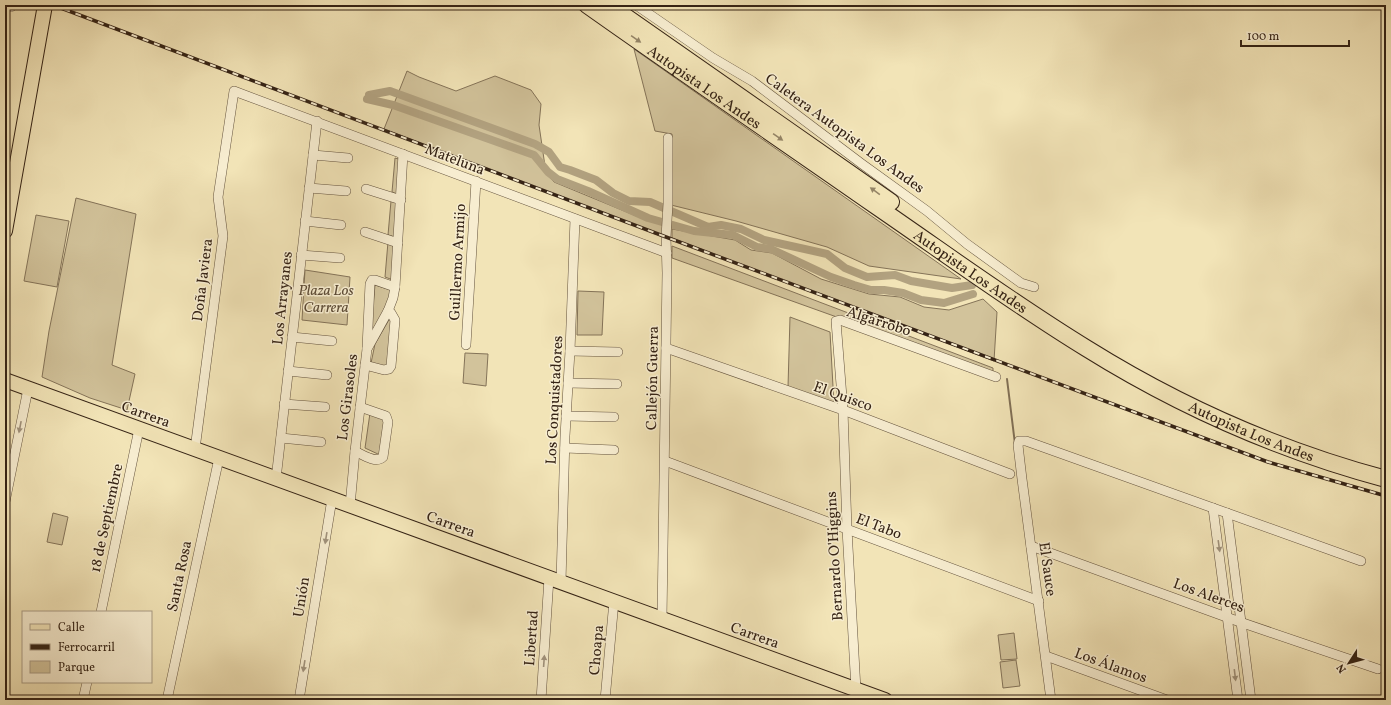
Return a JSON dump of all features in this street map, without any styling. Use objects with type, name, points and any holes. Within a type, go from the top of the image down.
[{"type":"highway","name":"Autopista Los Andes","points":[[587,5],[960,264],[1086,348],[1146,383],[1236,426],[1318,458],[1386,479]]},
{"type":"highway","name":"Autopista Los Andes","points":[[608,5],[1009,285],[1111,351],[1183,390],[1256,423],[1328,451],[1386,468]]},
{"type":"main road","points":[[5,231],[45,5]]},
{"type":"main road","name":"Carrera","points":[[5,380],[662,619],[856,695],[885,700]]},
{"type":"street","name":"Caletera Autopista Los Andes","points":[[636,5],[713,58],[752,81],[916,203],[967,244],[1021,283],[1034,287]]},
{"type":"street","name":"Mateluna","points":[[234,91],[667,253]]},
{"type":"street","name":"Doña Javiera","points":[[195,449],[223,236],[218,197],[234,91]]},
{"type":"street","name":"Los Arrayanes","points":[[276,479],[317,121]]},
{"type":"street","name":"Callejón Guerra","points":[[662,619],[668,138]]},
{"type":"street","name":"Los Girasoles","points":[[350,506],[367,350],[388,311],[395,287],[403,154]]},
{"type":"street","points":[[313,155],[348,158]]},
{"type":"street","name":"Guillermo Armijo","points":[[466,345],[476,181]]},
{"type":"street","points":[[309,188],[346,191]]},
{"type":"street","points":[[366,189],[401,200]]},
{"type":"street","name":"Los Conquistadores","points":[[555,580],[565,448],[575,219]]},
{"type":"street","points":[[305,221],[342,226]]},
{"type":"street","points":[[365,232],[398,243]]},
{"type":"street","points":[[301,255],[340,258]]},
{"type":"street","points":[[367,350],[370,284],[372,280],[376,280],[395,287]]},
{"type":"street","points":[[365,366],[384,370],[391,366],[395,320],[388,311]]},
{"type":"street","name":"Algarrobo","points":[[843,410],[837,320],[996,377]]},
{"type":"street","points":[[292,337],[332,341]]},
{"type":"street","name":"El Quisco","points":[[666,348],[843,410],[1010,474]]},
{"type":"street","points":[[570,351],[618,352]]},
{"type":"street","points":[[288,371],[327,375]]},
{"type":"street","points":[[568,383],[617,384]]},
{"type":"street","points":[[5,502],[28,389]]},
{"type":"street","points":[[284,404],[325,407]]},
{"type":"street","points":[[355,451],[376,460],[381,459],[383,457],[388,422],[386,416],[360,407]]},
{"type":"street","name":"Bernardo O'Higgins","points":[[843,410],[847,529],[856,695]]},
{"type":"street","points":[[566,416],[614,417]]},
{"type":"street","name":"18 de Septiembre","points":[[101,611],[139,429]]},
{"type":"street","points":[[280,438],[321,442]]},
{"type":"street","name":"El Sauce","points":[[1051,700],[1018,446],[1020,441],[1026,441],[1214,508]]},
{"type":"street","points":[[565,448],[614,450]]},
{"type":"street","name":"Santa Rosa","points":[[167,700],[219,458]]},
{"type":"street","name":"El Tabo","points":[[665,461],[1039,601]]},
{"type":"street","name":"Unión","points":[[298,700],[332,499]]},
{"type":"street","points":[[1238,700],[1214,508],[1361,561]]},
{"type":"street","points":[[1227,513],[1251,700]]},
{"type":"street","name":"Los Alerces","points":[[1031,546],[1240,622],[1378,669]]},
{"type":"street","name":"Libertad","points":[[541,700],[555,580]]},
{"type":"street","name":"Choapa","points":[[605,700],[614,602]]},
{"type":"street","name":"Los Álamos","points":[[1046,656],[1167,700]]},
{"type":"street","points":[[83,700],[86,683]]},
{"type":"green space","points":[[634,49],[961,279],[869,266],[827,247],[736,221],[671,205],[672,134],[655,131]]},
{"type":"green space","points":[[407,71],[456,91],[495,76],[531,90],[541,104],[539,125],[546,173],[554,182],[646,220],[663,225],[663,237],[384,129]]},
{"type":"green space","points":[[395,158],[402,160],[399,195],[392,192]]},
{"type":"green space","points":[[76,198],[136,214],[112,365],[135,374],[127,410],[90,398],[42,377],[49,331]]},
{"type":"green space","points":[[391,201],[398,204],[395,237],[388,235]]},
{"type":"green space","points":[[36,215],[69,221],[57,287],[24,281]]},
{"type":"green space","points":[[672,229],[735,240],[751,250],[772,253],[821,279],[869,294],[900,297],[924,307],[949,310],[983,299],[997,312],[994,361],[672,238]]},
{"type":"green space","points":[[388,242],[395,244],[393,280],[385,277]]},
{"type":"green space","points":[[672,246],[993,368],[993,373],[672,258]]},
{"type":"green space","name":"Plaza Los Carrera","points":[[305,270],[350,277],[347,325],[302,320]]},
{"type":"green space","points":[[375,285],[391,290],[386,310],[370,337]]},
{"type":"green space","points":[[578,291],[604,292],[602,335],[577,335]]},
{"type":"green space","points":[[790,317],[830,332],[834,405],[788,387]]},
{"type":"green space","points":[[390,318],[393,319],[387,367],[371,363],[375,344]]},
{"type":"green space","points":[[465,353],[488,354],[486,386],[463,383]]},
{"type":"green space","points":[[370,413],[385,419],[380,455],[365,448]]},
{"type":"green space","points":[[53,513],[68,517],[62,545],[47,542]]},
{"type":"green space","points":[[1014,633],[1017,659],[1001,660],[998,635]]},
{"type":"green space","points":[[1016,660],[1020,686],[1003,688],[1000,662]]},
{"type":"waterway","points":[[369,95],[390,91],[535,144],[549,152],[560,167],[596,180],[613,193],[629,201],[650,202],[708,227],[721,225],[741,229],[764,240],[827,254],[845,268],[867,277],[895,275],[911,281],[952,288],[972,285]]},
{"type":"waterway","points":[[367,99],[393,105],[534,155],[548,172],[557,179],[648,218],[694,231],[733,235],[757,247],[771,249],[831,277],[854,285],[871,290],[884,290],[903,293],[921,300],[944,303],[973,294]]},
{"type":"waterway","points":[[1007,379],[1015,444]]},
{"type":"railway","points":[[53,5],[666,237],[1268,462],[1386,496]]}]
